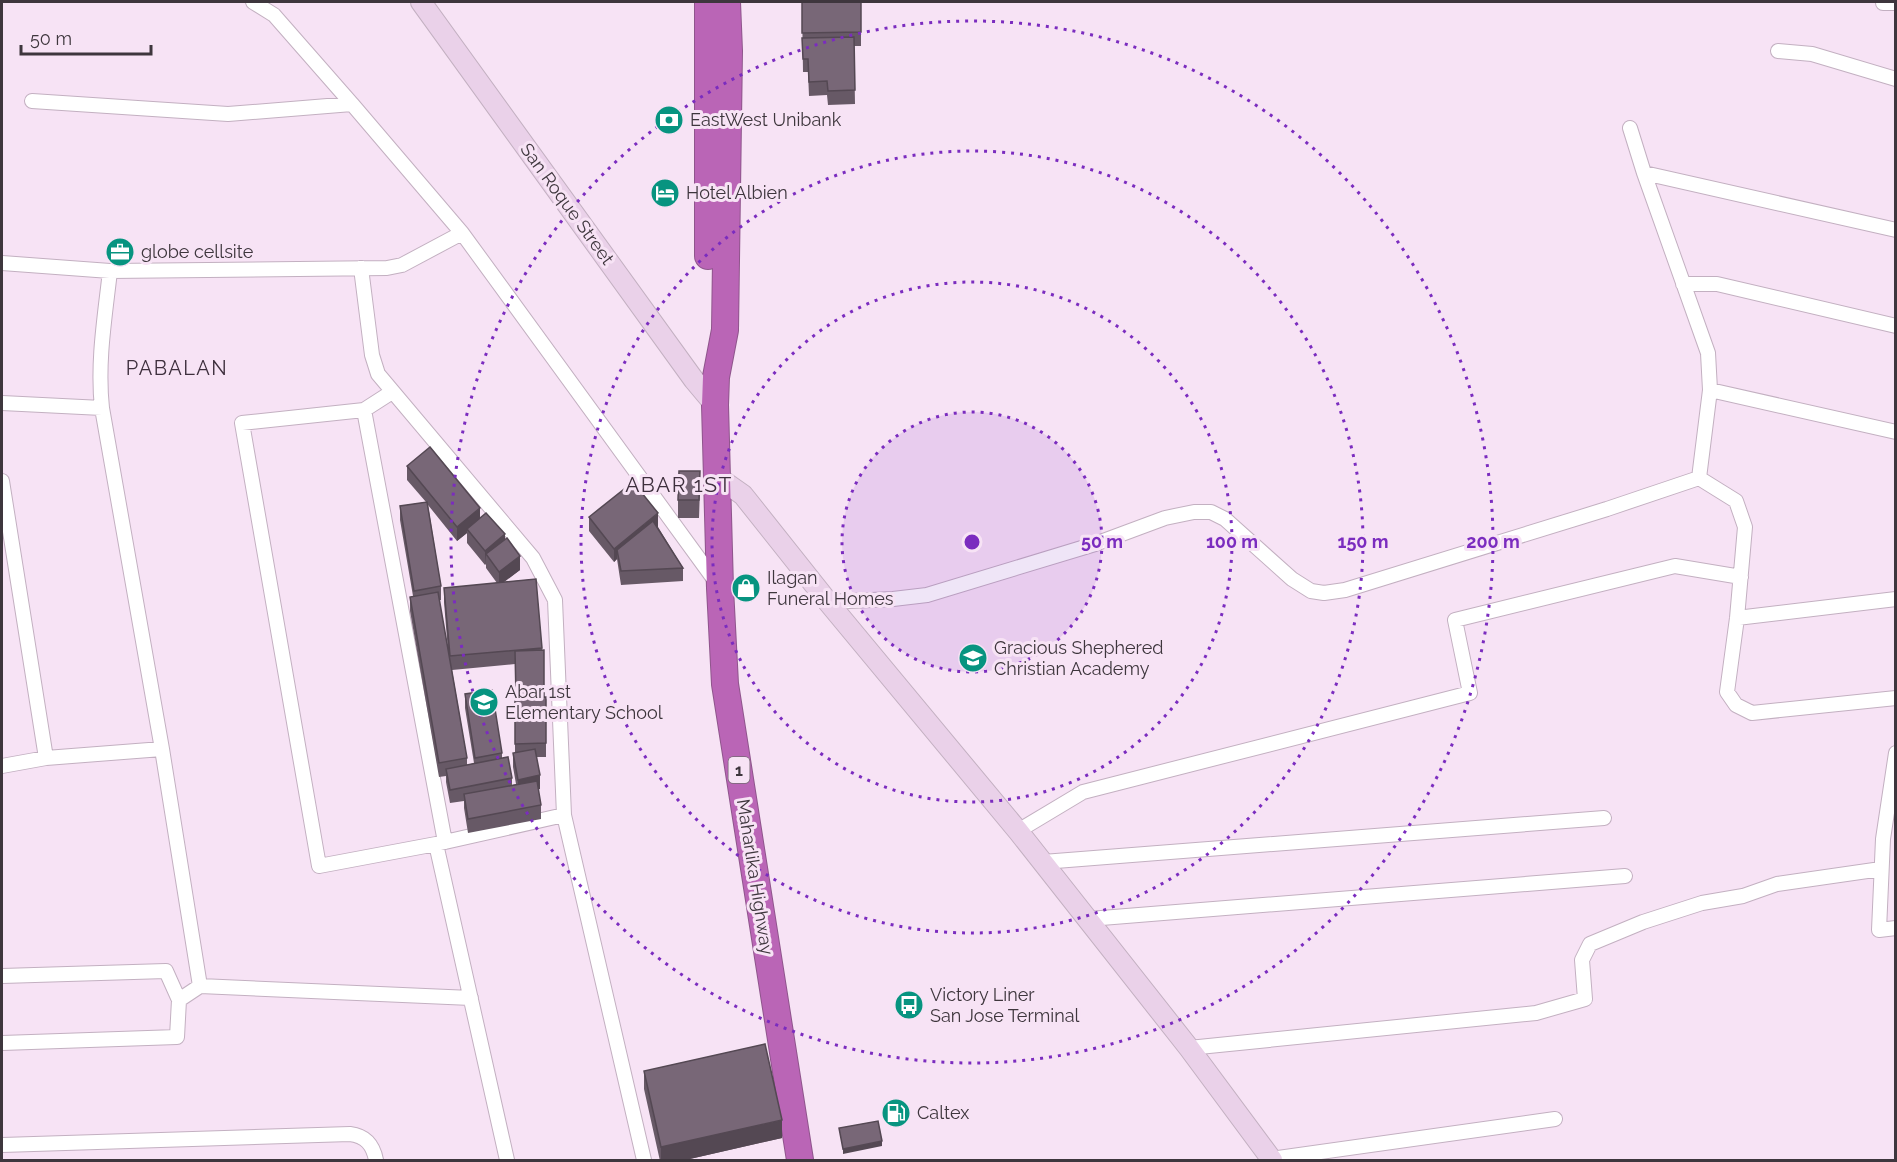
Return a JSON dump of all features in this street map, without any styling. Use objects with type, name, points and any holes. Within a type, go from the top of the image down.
[{"type":"highway","name":"Maharlika Highway","points":[[708,2],[708,325],[716,377]]},
{"type":"highway","name":"Maharlika Highway","points":[[727,2],[729,51],[724,330],[716,377],[715,405],[725,684],[800,1161]]},
{"type":"street","points":[[253,2],[274,15],[462,233],[720,588]]},
{"type":"street","name":"San Roque Street","points":[[421,2],[694,380],[715,405]]},
{"type":"street","points":[[1883,2],[1896,3]]},
{"type":"street","points":[[1778,51],[1812,54],[1896,79]]},
{"type":"street","points":[[32,101],[228,114],[352,104]]},
{"type":"street","points":[[1630,128],[1708,353],[1710,390],[1699,478]]},
{"type":"street","points":[[1644,173],[1896,230]]},
{"type":"street","points":[[2,263],[110,271],[394,268],[462,233]]},
{"type":"street","points":[[361,268],[378,374],[533,558],[555,600],[564,815],[644,1161]]},
{"type":"street","points":[[110,271],[100,360],[102,408],[162,749],[200,986]]},
{"type":"street","points":[[1683,284],[1717,284],[1896,326]]},
{"type":"street","points":[[1710,390],[1896,432]]},
{"type":"street","points":[[392,392],[364,410],[242,423],[319,866],[441,843],[564,815]]},
{"type":"street","points":[[2,403],[102,408]]},
{"type":"street","points":[[364,410],[441,843],[471,998],[507,1161]]},
{"type":"street","points":[[716,476],[743,495],[828,602],[1018,831],[1189,1048],[1272,1160],[1555,1119]]},
{"type":"street","points":[[1699,478],[1736,501],[1745,527],[1737,618],[1727,692],[1736,705],[1752,713],[1896,698]]},
{"type":"street","points":[[828,602],[927,595],[1095,544],[1165,518],[1194,512],[1211,512],[1225,519],[1292,579],[1311,591],[1324,593],[1345,590],[1607,509],[1699,478]]},
{"type":"street","points":[[2,481],[46,758]]},
{"type":"street","points":[[1018,831],[1083,792],[1470,693],[1455,620],[1676,566],[1741,577]]},
{"type":"street","points":[[1737,618],[1896,599]]},
{"type":"street","points":[[2,766],[46,758],[162,749]]},
{"type":"street","points":[[1896,753],[1883,839],[1879,930],[1896,928]]},
{"type":"street","points":[[1043,862],[1604,818]]},
{"type":"street","points":[[1189,1048],[1536,1013],[1572,1004],[1585,999],[1582,960],[1590,944],[1643,922],[1702,903],[1743,896],[1778,884],[1881,869]]},
{"type":"street","points":[[1089,920],[1625,876]]},
{"type":"street","points":[[2,976],[166,971],[179,1000],[177,1037],[2,1043]]},
{"type":"street","points":[[179,1000],[200,986],[471,998]]},
{"type":"street","points":[[2,1145],[350,1134],[358,1135],[370,1144],[376,1161]]},
{"type":"building","points":[[802,2],[861,2],[861,32],[802,33]]},
{"type":"building","points":[[854,37],[855,90],[828,91],[827,81],[809,82],[808,59],[803,59],[802,38]]},
{"type":"building","points":[[430,447],[480,508],[457,527],[407,466]]},
{"type":"building","points":[[679,471],[700,471],[699,500],[678,500]]},
{"type":"building","points":[[633,482],[658,513],[614,549],[589,517]]},
{"type":"building","points":[[427,502],[441,586],[414,591],[400,506]]},
{"type":"building","points":[[486,513],[505,534],[485,551],[467,529]]},
{"type":"building","points":[[653,521],[683,568],[621,571],[617,550]]},
{"type":"building","points":[[507,538],[520,556],[499,572],[486,554]]},
{"type":"building","points":[[536,579],[542,648],[450,656],[444,588]]},
{"type":"building","points":[[438,592],[467,758],[439,763],[410,597]]},
{"type":"building","points":[[544,650],[544,696],[516,696],[515,651]]},
{"type":"building","points":[[492,690],[502,753],[475,758],[465,694]]},
{"type":"building","points":[[546,697],[546,743],[515,744],[515,698]]},
{"type":"building","points":[[535,749],[540,775],[518,780],[513,753]]},
{"type":"building","points":[[508,757],[512,778],[450,790],[446,769]]},
{"type":"building","points":[[537,781],[541,805],[468,819],[464,794]]},
{"type":"building","points":[[765,1044],[782,1120],[661,1147],[644,1071]]},
{"type":"building","points":[[878,1121],[882,1141],[843,1149],[839,1128]]},
{"type":"place","name":"EastWest Unibank","points":[[669,120]]},
{"type":"place","name":"Hotel Albien","points":[[665,193]]},
{"type":"place","name":"globe cellsite","points":[[120,252]]},
{"type":"place","name":"Ilagan Funeral Homes","points":[[746,588]]},
{"type":"place","name":"Gracious Shephered Christian Academy","points":[[973,658]]},
{"type":"place","name":"Abar 1st Elementary School","points":[[484,702]]},
{"type":"place","name":"Victory Liner San Jose Terminal","points":[[909,1005]]},
{"type":"place","name":"Caltex","points":[[896,1113]]},
{"type":"district","name":"PABALAN","points":[[177,368]]},
{"type":"district","name":"ABAR 1ST","points":[[679,485]]}]
